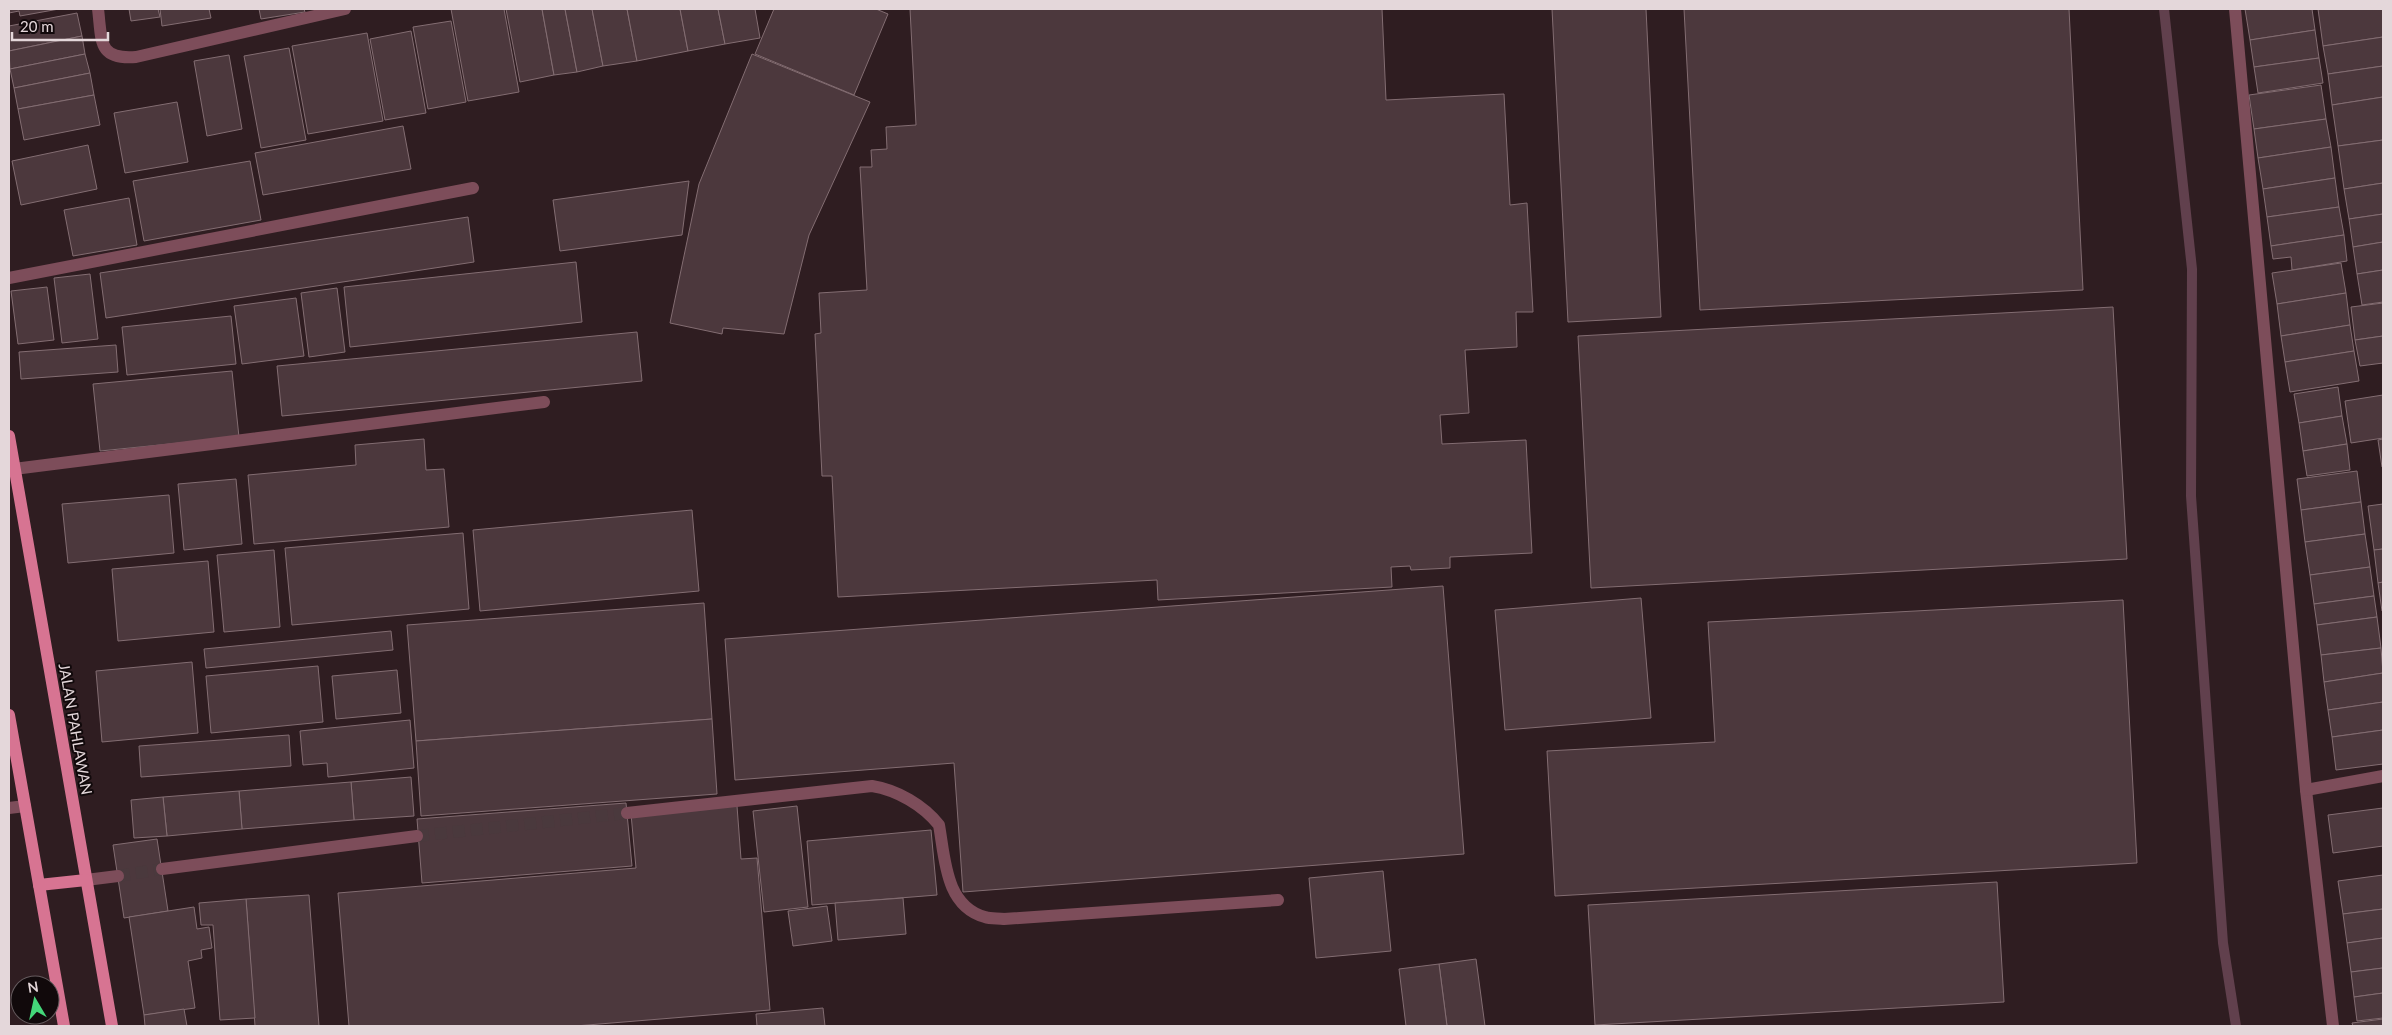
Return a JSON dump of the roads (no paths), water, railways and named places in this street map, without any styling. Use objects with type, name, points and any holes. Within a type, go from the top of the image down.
[{"type":"main road","name":"JALAN PAHLAWAN","points":[[9,436],[112,1026]]},
{"type":"main road","points":[[9,715],[64,1026]]},
{"type":"main road","points":[[39,885],[86,880]]},
{"type":"street","points":[[98,9],[102,42],[106,52],[119,58],[136,57],[344,9]]},
{"type":"street","points":[[2235,9],[2306,790],[2334,1026]]},
{"type":"street","points":[[9,278],[473,188]]},
{"type":"street","points":[[14,469],[544,402]]},
{"type":"street","points":[[2306,790],[2383,776]]},
{"type":"street","points":[[628,813],[872,786],[886,788],[913,801],[933,817],[939,825],[953,894],[968,909],[985,917],[1004,919],[1278,900]]},
{"type":"street","points":[[9,808],[25,806]]},
{"type":"street","points":[[162,869],[417,836]]},
{"type":"street","points":[[86,880],[118,876]]},
{"type":"waterway","points":[[2164,9],[2192,269],[2191,496],[2223,943],[2236,1026]]},
{"type":"tunnel","points":[[417,836],[627,813]]},
{"type":"tunnel","points":[[118,876],[162,869]]}]
